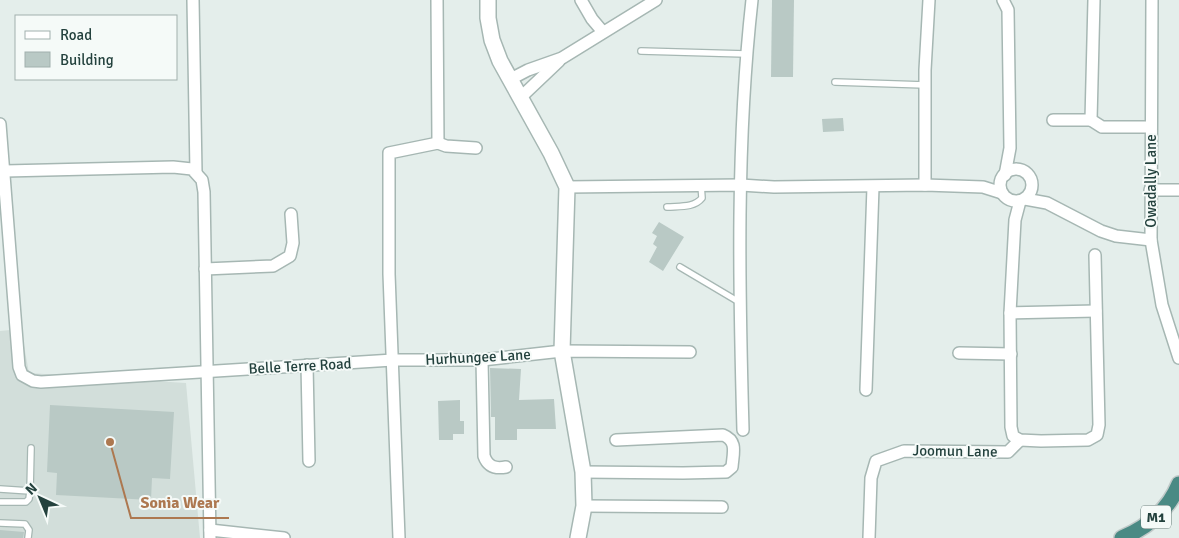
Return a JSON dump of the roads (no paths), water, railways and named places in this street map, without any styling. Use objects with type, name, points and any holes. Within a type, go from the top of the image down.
[{"type":"highway","name":"M1","points":[[1122,538],[1153,521],[1168,505],[1179,484]]},
{"type":"street","points":[[193,0],[196,172]]},
{"type":"street","points":[[437,0],[438,143]]},
{"type":"street","points":[[488,0],[488,18],[492,40],[509,80],[551,152],[567,187],[562,351],[583,472],[584,506],[578,538]]},
{"type":"street","points":[[581,0],[592,19],[603,32]]},
{"type":"street","points":[[520,98],[562,58],[656,0]]},
{"type":"street","points":[[743,430],[740,302],[741,185],[746,54],[752,0]]},
{"type":"street","points":[[925,185],[925,86],[929,0]]},
{"type":"street","points":[[1003,0],[1008,10],[1010,148],[1000,186],[1015,220]]},
{"type":"street","points":[[1091,120],[1094,0]]},
{"type":"street","name":"Owadally Lane","points":[[1152,0],[1151,240],[1162,306],[1179,358]]},
{"type":"street","points":[[509,80],[528,70],[562,58]]},
{"type":"street","points":[[1054,120],[1091,120],[1102,127],[1151,127]]},
{"type":"street","points":[[0,124],[5,171],[173,167],[192,169],[202,180],[204,192],[210,534],[284,538]]},
{"type":"street","points":[[399,538],[389,274],[389,153],[438,143],[446,146],[476,148]]},
{"type":"street","points":[[1010,148],[1047,203]]},
{"type":"street","points":[[984,187],[1012,170],[1020,170],[1029,177],[1032,189],[1022,200],[1015,220],[1010,313],[1011,427],[1013,436],[1020,440],[1041,442],[1088,440],[1097,435],[1099,425],[1095,255]]},
{"type":"street","name":"Belle Terre Road","points":[[5,171],[18,357],[22,375],[33,381],[393,360]]},
{"type":"street","points":[[567,187],[701,185],[872,187],[925,185],[984,187],[1011,200],[1047,203],[1101,231],[1116,236],[1151,240]]},
{"type":"street","points":[[866,390],[872,187]]},
{"type":"street","points":[[1150,190],[1179,190]]},
{"type":"street","points":[[205,269],[273,266],[290,256],[293,243],[291,214]]},
{"type":"street","points":[[1010,313],[1096,311]]},
{"type":"street","name":"Hurhungee Lane","points":[[393,360],[482,360],[562,351],[690,352]]},
{"type":"street","points":[[959,353],[1011,354]]},
{"type":"street","points":[[482,360],[484,456],[487,464],[497,469],[506,467]]},
{"type":"street","points":[[306,365],[309,461]]},
{"type":"street","points":[[583,472],[726,472],[732,467],[733,444],[730,438],[723,435],[616,440]]},
{"type":"street","name":"Joomun Lane","points":[[869,538],[871,478],[876,461],[904,451],[1008,452],[1020,440]]},
{"type":"street","points":[[584,506],[722,507]]},
{"type":"lane","points":[[641,51],[746,54]]},
{"type":"lane","points":[[835,82],[925,86]]},
{"type":"lane","points":[[667,207],[690,206],[697,203],[702,198],[701,185]]},
{"type":"lane","points":[[680,267],[740,302]]},
{"type":"lane","points":[[0,502],[26,502],[30,500],[31,448]]},
{"type":"lane","points":[[0,488],[30,491]]},
{"type":"lane","points":[[0,523],[25,524],[29,530],[28,538]]},
{"type":"place","name":"Sonia Wear","points":[[110,442]]}]
